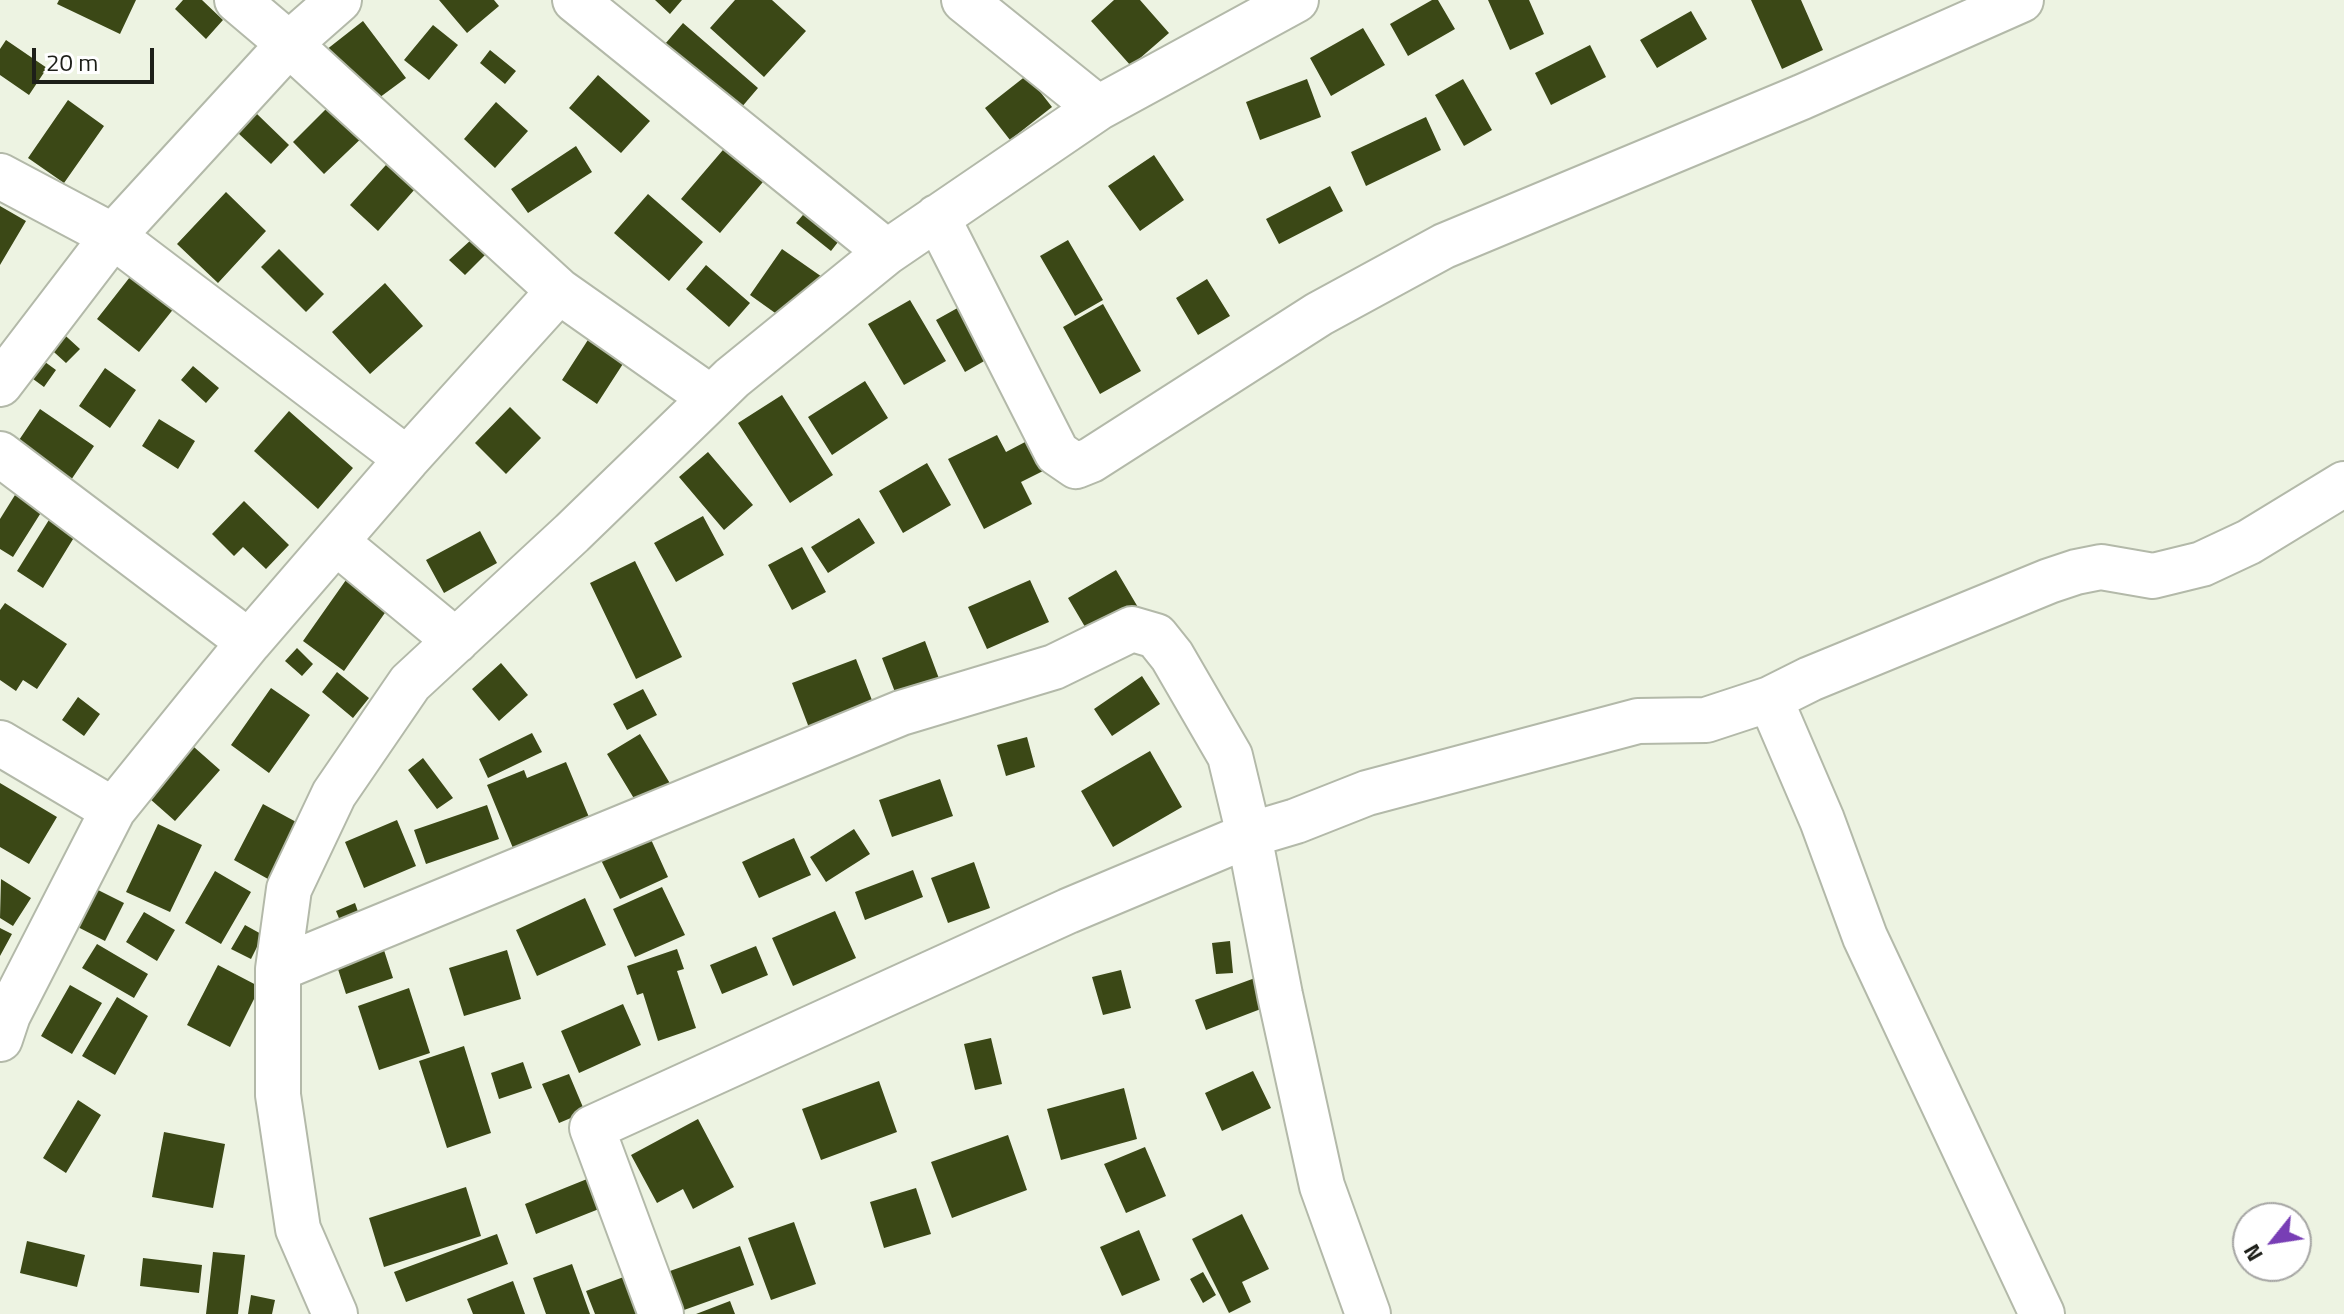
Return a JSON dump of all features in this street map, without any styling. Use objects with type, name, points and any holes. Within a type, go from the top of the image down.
[{"type":"street","points":[[237,0],[559,291],[711,398]]},
{"type":"street","points":[[0,384],[113,236],[289,44],[339,0]]},
{"type":"street","points":[[575,0],[887,252]]},
{"type":"street","points":[[964,0],[1098,108]]},
{"type":"street","points":[[335,1314],[298,1229],[278,1095],[278,969],[289,889],[334,794],[410,683],[572,533],[711,398],[887,252],[1098,108],[1296,0]]},
{"type":"street","points":[[937,217],[1057,453],[1076,466],[1091,460],[1319,314],[1444,246],[1802,97],[2021,0]]},
{"type":"street","points":[[0,176],[113,236],[407,459]]},
{"type":"street","points":[[3,1022],[113,810],[249,642],[407,459],[559,291]]},
{"type":"street","points":[[0,454],[249,642]]},
{"type":"street","points":[[661,1314],[592,1128],[1039,924],[1249,835],[1296,821],[1367,793],[1638,721],[1706,720],[1770,699],[1824,673],[2076,572],[2101,567],[2153,576],[2202,564],[2249,542],[2344,484]]},
{"type":"street","points":[[336,542],[456,641]]},
{"type":"street","points":[[278,969],[901,713],[1054,667],[1132,629],[1156,636],[1172,656],[1230,756],[1322,1186],[1368,1314]]},
{"type":"street","points":[[1770,699],[1822,820],[1865,937],[2042,1314]]},
{"type":"street","points":[[0,743],[113,810]]},
{"type":"building","points":[[59,0],[136,0],[120,34],[57,4]]},
{"type":"building","points":[[183,0],[202,0],[223,20],[206,39],[175,9]]},
{"type":"building","points":[[439,0],[494,0],[499,6],[467,33]]},
{"type":"building","points":[[655,0],[682,0],[670,14]]},
{"type":"building","points":[[735,0],[772,0],[806,31],[764,77],[710,28]]},
{"type":"building","points":[[1114,0],[1140,0],[1169,33],[1131,66],[1091,21]]},
{"type":"building","points":[[1432,0],[1438,0],[1455,29],[1408,56],[1390,24]]},
{"type":"building","points":[[1488,0],[1529,0],[1544,34],[1510,50]]},
{"type":"building","points":[[1751,0],[1801,0],[1823,50],[1782,69]]},
{"type":"building","points":[[1691,11],[1707,39],[1657,68],[1640,40]]},
{"type":"building","points":[[363,21],[406,78],[368,106],[326,50]]},
{"type":"building","points":[[683,23],[758,88],[735,115],[659,51]]},
{"type":"building","points":[[433,25],[458,45],[429,80],[404,60]]},
{"type":"building","points":[[1363,28],[1385,65],[1331,96],[1310,58]]},
{"type":"building","points":[[6,40],[47,68],[29,95],[0,75],[0,49]]},
{"type":"building","points":[[1590,45],[1606,77],[1551,105],[1535,73]]},
{"type":"building","points":[[490,50],[516,71],[505,84],[480,63]]},
{"type":"building","points":[[598,75],[650,121],[621,153],[569,108]]},
{"type":"building","points":[[1027,75],[1052,107],[1010,140],[985,108]]},
{"type":"building","points":[[1307,79],[1321,117],[1260,140],[1246,102]]},
{"type":"building","points":[[1463,79],[1492,130],[1464,146],[1435,95]]},
{"type":"building","points":[[337,98],[369,131],[324,174],[293,142]]},
{"type":"building","points":[[68,100],[104,126],[64,183],[28,158]]},
{"type":"building","points":[[496,102],[528,131],[495,168],[464,139]]},
{"type":"building","points":[[256,113],[289,145],[271,164],[237,132]]},
{"type":"building","points":[[1426,117],[1441,150],[1366,186],[1351,152]]},
{"type":"building","points":[[734,137],[773,170],[720,233],[681,199]]},
{"type":"building","points":[[576,146],[592,172],[528,213],[511,189]]},
{"type":"building","points":[[1154,155],[1184,200],[1140,231],[1108,186]]},
{"type":"building","points":[[394,156],[422,181],[378,231],[350,205]]},
{"type":"building","points":[[1330,186],[1343,211],[1279,244],[1266,219]]},
{"type":"building","points":[[226,192],[266,231],[218,283],[177,244]]},
{"type":"building","points":[[648,194],[703,242],[669,281],[614,233]]},
{"type":"building","points":[[815,201],[849,228],[831,251],[796,223]]},
{"type":"building","points":[[0,206],[26,221],[0,265]]},
{"type":"building","points":[[472,239],[486,254],[465,275],[449,260]]},
{"type":"building","points":[[1068,240],[1103,300],[1075,316],[1040,256]]},
{"type":"building","points":[[279,249],[324,294],[306,312],[261,267]]},
{"type":"building","points":[[782,249],[825,279],[792,325],[750,295]]},
{"type":"building","points":[[706,265],[750,303],[729,327],[686,289]]},
{"type":"building","points":[[137,268],[179,302],[139,352],[97,319]]},
{"type":"building","points":[[1207,279],[1230,316],[1198,335],[1176,298]]},
{"type":"building","points":[[385,283],[423,326],[370,374],[332,332]]},
{"type":"building","points":[[910,300],[946,361],[904,385],[868,324]]},
{"type":"building","points":[[970,301],[1000,352],[965,372],[936,320]]},
{"type":"building","points":[[1103,304],[1141,371],[1100,394],[1063,327]]},
{"type":"building","points":[[57,328],[80,349],[66,363],[44,343]]},
{"type":"building","points":[[595,329],[630,353],[597,404],[562,380]]},
{"type":"building","points":[[30,351],[56,370],[44,387],[18,368]]},
{"type":"building","points":[[193,366],[219,388],[206,403],[181,380]]},
{"type":"building","points":[[105,368],[136,390],[110,428],[79,406]]},
{"type":"building","points":[[865,381],[888,418],[832,455],[808,417]]},
{"type":"building","points":[[782,395],[833,475],[790,503],[738,423]]},
{"type":"building","points":[[510,407],[541,438],[506,474],[475,443]]},
{"type":"building","points":[[40,409],[94,446],[71,480],[17,443]]},
{"type":"building","points":[[289,411],[353,468],[318,509],[254,451]]},
{"type":"building","points":[[159,419],[195,441],[178,469],[142,446]]},
{"type":"building","points":[[997,435],[1006,452],[1027,441],[1043,471],[1021,482],[1032,504],[984,529],[948,459]]},
{"type":"building","points":[[708,452],[753,505],[724,530],[679,477]]},
{"type":"building","points":[[927,463],[951,505],[903,533],[879,491]]},
{"type":"building","points":[[15,495],[42,511],[13,557],[0,549],[0,519]]},
{"type":"building","points":[[244,501],[289,545],[266,569],[243,547],[234,556],[212,534]]},
{"type":"building","points":[[52,515],[78,531],[43,588],[17,571]]},
{"type":"building","points":[[703,516],[724,555],[676,582],[654,543]]},
{"type":"building","points":[[859,518],[875,543],[828,573],[811,547]]},
{"type":"building","points":[[480,531],[497,563],[444,593],[426,560]]},
{"type":"building","points":[[802,547],[826,592],[792,610],[768,565]]},
{"type":"building","points":[[635,561],[682,657],[636,679],[590,583]]},
{"type":"building","points":[[353,570],[394,600],[344,671],[303,641]]},
{"type":"building","points":[[1116,570],[1139,609],[1091,637],[1068,598]]},
{"type":"building","points":[[1030,580],[1049,622],[987,649],[968,607]]},
{"type":"building","points":[[5,603],[67,644],[37,689],[23,680],[16,691],[0,680],[0,610]]},
{"type":"building","points":[[925,641],[941,684],[898,700],[882,658]]},
{"type":"building","points":[[297,648],[313,664],[302,676],[285,661]]},
{"type":"building","points":[[856,659],[875,708],[811,733],[792,683]]},
{"type":"building","points":[[501,663],[528,695],[499,721],[472,689]]},
{"type":"building","points":[[337,672],[369,698],[353,718],[322,692]]},
{"type":"building","points":[[1142,676],[1160,704],[1112,736],[1094,709]]},
{"type":"building","points":[[271,688],[310,715],[269,773],[231,745]]},
{"type":"building","points":[[643,689],[657,715],[627,730],[613,704]]},
{"type":"building","points":[[78,697],[100,714],[84,736],[62,720]]},
{"type":"building","points":[[532,733],[542,752],[488,778],[479,759]]},
{"type":"building","points":[[640,734],[674,790],[641,810],[607,754]]},
{"type":"building","points":[[1027,737],[1035,767],[1006,776],[997,745]]},
{"type":"building","points":[[186,740],[220,770],[175,821],[141,791]]},
{"type":"building","points":[[1150,751],[1182,807],[1113,847],[1081,791]]},
{"type":"building","points":[[423,758],[453,798],[437,809],[408,770]]},
{"type":"building","points":[[566,762],[591,822],[515,853],[487,785],[524,770],[527,778]]},
{"type":"building","points":[[940,779],[953,816],[892,837],[879,800]]},
{"type":"building","points":[[0,783],[57,817],[29,864],[0,847]]},
{"type":"building","points":[[263,804],[298,823],[268,879],[234,860]]},
{"type":"building","points":[[487,805],[499,839],[426,864],[414,830]]},
{"type":"building","points":[[397,820],[416,866],[364,888],[345,842]]},
{"type":"building","points":[[158,824],[202,845],[170,912],[126,892]]},
{"type":"building","points":[[854,829],[870,854],[826,882],[810,857]]},
{"type":"building","points":[[649,835],[668,877],[620,899],[600,858]]},
{"type":"building","points":[[794,838],[811,875],[759,898],[742,862]]},
{"type":"building","points":[[974,862],[990,908],[948,923],[931,878]]},
{"type":"building","points":[[913,870],[923,897],[865,920],[855,892]]},
{"type":"building","points":[[215,871],[251,892],[221,944],[185,923]]},
{"type":"building","points":[[1,879],[31,898],[13,926],[0,918]]},
{"type":"building","points":[[88,885],[124,903],[105,941],[70,923]]},
{"type":"building","points":[[662,887],[685,935],[635,957],[613,909]]},
{"type":"building","points":[[585,898],[606,945],[537,976],[516,930]]},
{"type":"building","points":[[355,903],[363,926],[345,933],[336,911]]},
{"type":"building","points":[[835,911],[856,958],[793,986],[772,938]]},
{"type":"building","points":[[144,912],[175,930],[157,961],[126,942]]},
{"type":"building","points":[[245,925],[263,935],[251,959],[231,949]]},
{"type":"building","points":[[0,928],[12,934],[0,956]]},
{"type":"building","points":[[1230,941],[1233,973],[1216,974],[1212,943]]},
{"type":"building","points":[[97,944],[148,974],[134,998],[82,968]]},
{"type":"building","points":[[382,944],[393,978],[346,994],[335,960]]},
{"type":"building","points":[[756,946],[768,975],[722,994],[710,965]]},
{"type":"building","points":[[677,949],[684,969],[677,971],[696,1028],[658,1041],[643,993],[637,995],[627,966]]},
{"type":"building","points":[[507,950],[521,999],[464,1016],[449,968]]},
{"type":"building","points":[[218,965],[260,987],[230,1047],[187,1025]]},
{"type":"building","points":[[1121,970],[1131,1008],[1103,1015],[1092,977]]},
{"type":"building","points":[[1255,978],[1266,1007],[1206,1030],[1195,1000]]},
{"type":"building","points":[[70,985],[102,1003],[72,1054],[41,1036]]},
{"type":"building","points":[[409,988],[430,1053],[379,1070],[358,1006]]},
{"type":"building","points":[[117,997],[148,1016],[115,1075],[82,1056]]},
{"type":"building","points":[[623,1004],[641,1045],[579,1073],[561,1031]]},
{"type":"building","points":[[991,1038],[1002,1084],[975,1090],[964,1044]]},
{"type":"building","points":[[464,1046],[491,1133],[447,1148],[419,1061]]},
{"type":"building","points":[[523,1062],[532,1088],[499,1099],[491,1073]]},
{"type":"building","points":[[1253,1071],[1271,1108],[1222,1131],[1205,1093]]},
{"type":"building","points":[[569,1074],[585,1112],[559,1123],[542,1084]]},
{"type":"building","points":[[879,1081],[897,1132],[821,1160],[802,1109]]},
{"type":"building","points":[[1124,1088],[1137,1139],[1061,1160],[1047,1109]]},
{"type":"building","points":[[78,1100],[101,1115],[66,1173],[43,1158]]},
{"type":"building","points":[[698,1119],[734,1187],[693,1209],[683,1189],[657,1203],[631,1155]]},
{"type":"building","points":[[164,1132],[225,1144],[213,1208],[152,1197]]},
{"type":"building","points":[[1008,1135],[1027,1190],[952,1218],[931,1162]]},
{"type":"building","points":[[1145,1147],[1166,1196],[1126,1213],[1104,1164]]},
{"type":"building","points":[[597,1175],[609,1205],[536,1234],[525,1204]]},
{"type":"building","points":[[466,1187],[481,1236],[384,1267],[369,1218]]},
{"type":"building","points":[[916,1188],[931,1234],[884,1248],[870,1202]]},
{"type":"building","points":[[1242,1214],[1269,1269],[1242,1282],[1251,1302],[1229,1313],[1192,1239]]},
{"type":"building","points":[[794,1222],[816,1284],[771,1300],[748,1238]]},
{"type":"building","points":[[1139,1230],[1160,1280],[1122,1296],[1100,1247]]},
{"type":"building","points":[[497,1234],[508,1264],[406,1302],[394,1272]]},
{"type":"building","points":[[27,1241],[85,1255],[77,1287],[20,1273]]},
{"type":"building","points":[[740,1246],[754,1285],[684,1310],[670,1271]]},
{"type":"building","points":[[213,1252],[245,1255],[238,1314],[206,1314]]},
{"type":"building","points":[[143,1258],[202,1265],[199,1293],[140,1286]]},
{"type":"building","points":[[572,1264],[590,1314],[546,1314],[533,1278]]},
{"type":"building","points":[[637,1272],[641,1314],[595,1314],[586,1291]]},
{"type":"building","points":[[1203,1272],[1216,1295],[1203,1303],[1190,1279]]},
{"type":"building","points":[[513,1281],[525,1314],[473,1314],[467,1299]]},
{"type":"building","points":[[251,1295],[275,1300],[272,1314],[248,1314]]},
{"type":"building","points":[[730,1301],[735,1314],[696,1314]]}]
